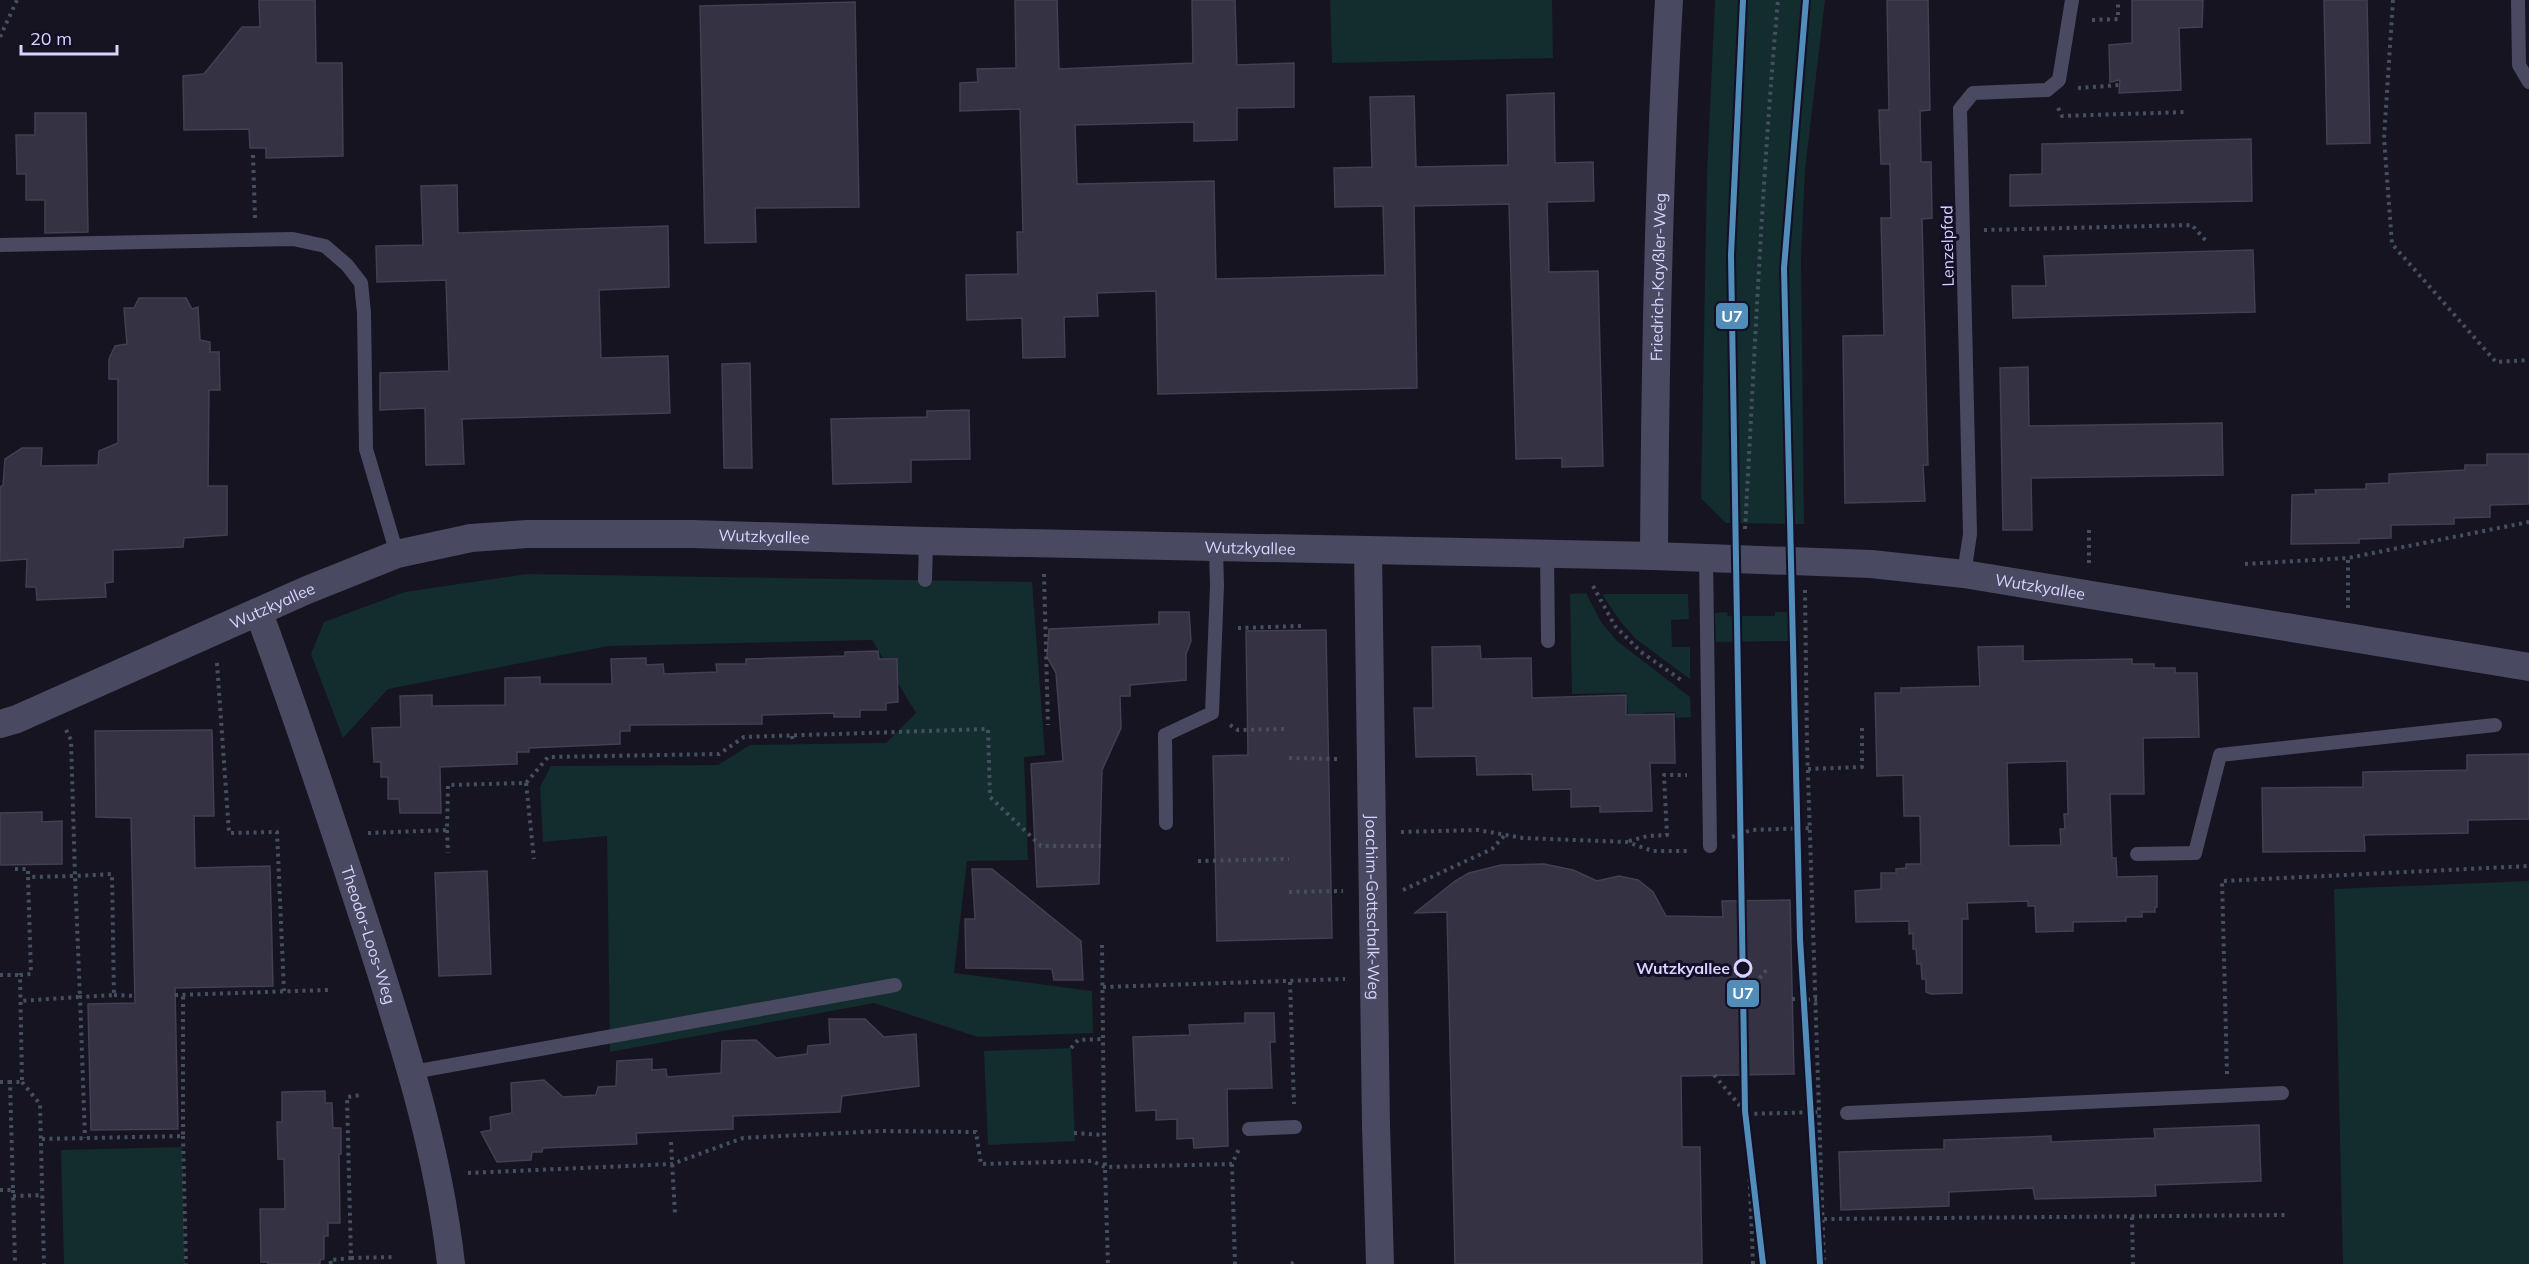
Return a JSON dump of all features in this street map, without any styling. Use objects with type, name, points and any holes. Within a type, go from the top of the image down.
[{"type":"street","name":"Friedrich-Kayßler-Weg","points":[[1654,555],[1664,80],[1669,0]]},
{"type":"street","name":"Wutzkyallee","points":[[0,724],[53,704],[397,554],[471,538],[527,534],[692,534],[1216,548],[1654,555],[1871,564],[1964,574],[2529,667]]},
{"type":"street","name":"Joachim-Gottschalk-Weg","points":[[1368,550],[1371,883],[1380,1264]]},
{"type":"street","name":"Theodor-Loos-Weg","points":[[259,613],[342,852],[413,1072],[439,1179],[451,1264]]},
{"type":"lane","points":[[2048,90],[2059,80],[2072,0]]},
{"type":"lane","points":[[2518,0],[2519,65],[2529,82]]},
{"type":"lane","name":"Lenzelpfad","points":[[1964,574],[1970,534],[1960,108],[1973,93],[2048,90]]},
{"type":"lane","points":[[0,245],[293,239],[326,246],[347,265],[361,283],[364,313],[366,449],[397,554]]},
{"type":"lane","points":[[925,580],[926,541]]},
{"type":"lane","points":[[1166,823],[1165,735],[1212,713],[1216,548]]},
{"type":"lane","points":[[1547,553],[1548,641]]},
{"type":"lane","points":[[1706,557],[1710,846]]},
{"type":"lane","points":[[2137,854],[2194,853],[2220,755],[2495,725]]},
{"type":"lane","points":[[413,1072],[895,985]]},
{"type":"lane","points":[[1847,1113],[2282,1093]]},
{"type":"lane","points":[[1249,1129],[1295,1127]]},
{"type":"path","points":[[0,37],[16,0]]},
{"type":"path","points":[[1745,529],[1761,222],[1778,0]]},
{"type":"path","points":[[2393,0],[2384,138],[2392,244],[2496,362],[2529,360]]},
{"type":"path","points":[[2069,20],[2118,19],[2118,4]]},
{"type":"path","points":[[2120,86],[2048,90],[2062,116],[2186,112]]},
{"type":"path","points":[[253,155],[255,240]]},
{"type":"path","points":[[1963,232],[2192,225],[2207,242]]},
{"type":"path","points":[[2245,564],[2348,558],[2529,522]]},
{"type":"path","points":[[2089,530],[2089,568]]},
{"type":"path","points":[[2348,558],[2348,609]]},
{"type":"path","points":[[1804,561],[1808,769],[1821,1112],[1824,1264]]},
{"type":"path","points":[[1044,574],[1048,725]]},
{"type":"path","points":[[1593,586],[1615,626],[1641,652],[1685,682],[1707,692]]},
{"type":"path","points":[[1215,628],[1301,626]]},
{"type":"path","points":[[217,663],[229,833],[277,832],[284,991]]},
{"type":"path","points":[[53,704],[71,740],[85,1138]]},
{"type":"path","points":[[1212,713],[1238,730],[1288,729]]},
{"type":"path","points":[[1808,769],[1862,767],[1862,727]]},
{"type":"path","points":[[534,859],[526,783],[548,757],[719,754],[744,737],[988,729],[990,797],[1041,846],[1101,846]]},
{"type":"path","points":[[792,736],[793,743]]},
{"type":"path","points":[[1288,758],[1341,759]]},
{"type":"path","points":[[1627,842],[1648,836],[1667,835],[1665,775],[1708,774]]},
{"type":"path","points":[[448,853],[448,785],[526,783]]},
{"type":"path","points":[[1710,846],[1750,830],[1810,828]]},
{"type":"path","points":[[365,833],[447,830]]},
{"type":"path","points":[[1397,832],[1478,830],[1505,836],[1627,842],[1653,851],[1685,850]]},
{"type":"path","points":[[1398,892],[1492,849],[1505,836]]},
{"type":"path","points":[[1198,861],[1289,859]]},
{"type":"path","points":[[2227,1095],[2222,881],[2529,866]]},
{"type":"path","points":[[0,975],[31,974],[28,868],[15,869]]},
{"type":"path","points":[[28,877],[112,874],[114,995]]},
{"type":"path","points":[[1289,892],[1344,891]]},
{"type":"path","points":[[1102,945],[1108,1264]]},
{"type":"path","points":[[1740,1001],[1769,967]]},
{"type":"path","points":[[20,975],[22,1082],[40,1104],[44,1264]]},
{"type":"path","points":[[1102,987],[1345,979]]},
{"type":"path","points":[[1290,982],[1295,1127]]},
{"type":"path","points":[[175,995],[328,990]]},
{"type":"path","points":[[183,995],[186,1264]]},
{"type":"path","points":[[20,1001],[80,996],[135,996]]},
{"type":"path","points":[[1792,999],[1817,1000]]},
{"type":"path","points":[[1071,1048],[1078,1040],[1102,1039]]},
{"type":"path","points":[[1714,1075],[1748,1114],[1753,1264]]},
{"type":"path","points":[[0,1082],[22,1082]]},
{"type":"path","points":[[10,1082],[15,1264]]},
{"type":"path","points":[[351,1258],[347,1097],[361,1095]]},
{"type":"path","points":[[1748,1114],[1821,1112]]},
{"type":"path","points":[[1235,1264],[1232,1164],[1249,1129]]},
{"type":"path","points":[[467,1173],[672,1164],[743,1138],[893,1131],[976,1132],[981,1164],[1092,1161],[1105,1167],[1232,1164]]},
{"type":"path","points":[[1074,1133],[1104,1135]]},
{"type":"path","points":[[42,1139],[183,1136]]},
{"type":"path","points":[[671,1142],[675,1214]]},
{"type":"path","points":[[0,1190],[13,1190]]},
{"type":"path","points":[[13,1196],[43,1195]]},
{"type":"path","points":[[1824,1219],[2285,1215]]},
{"type":"path","points":[[2132,1216],[2133,1264]]},
{"type":"path","points":[[330,1264],[330,1260],[394,1257]]},
{"type":"path","points":[[1290,1264],[1297,1261]]},
{"type":"green space","points":[[1330,0],[1552,0],[1553,58],[1332,63]]},
{"type":"green space","points":[[1715,0],[1825,0],[1805,170],[1801,258],[1804,524],[1726,523],[1701,498],[1707,175]]},
{"type":"green space","points":[[527,574],[1032,582],[1045,755],[1024,757],[1028,860],[967,861],[954,973],[1092,991],[1093,1033],[978,1037],[874,1003],[610,1052],[607,836],[543,842],[540,787],[551,766],[718,765],[750,745],[886,743],[916,713],[872,640],[608,646],[388,689],[343,738],[311,654],[324,622],[405,592]]},
{"type":"green space","points":[[1586,593],[1601,622],[1617,641],[1690,697],[1691,717],[1676,718],[1675,712],[1628,716],[1627,693],[1572,694],[1570,594]]},
{"type":"green space","points":[[1602,594],[1688,594],[1689,619],[1671,620],[1672,647],[1690,647],[1690,679],[1636,639],[1620,621]]},
{"type":"green space","points":[[1727,612],[1728,616],[1775,616],[1775,612],[1788,612],[1788,641],[1716,642],[1715,613]]},
{"type":"green space","points":[[2529,881],[2529,1264],[2343,1264],[2334,889]]},
{"type":"green space","points":[[1071,1048],[1075,1141],[988,1145],[984,1051]]},
{"type":"green space","points":[[182,1147],[185,1264],[64,1264],[61,1150]]},
{"type":"building","points":[[259,0],[315,0],[316,63],[342,63],[343,156],[266,158],[266,148],[250,148],[249,129],[184,130],[183,76],[204,74],[242,27],[260,27]]},
{"type":"building","points":[[1015,0],[1057,0],[1059,69],[1193,63],[1192,0],[1235,0],[1237,65],[1294,63],[1294,107],[1237,108],[1237,140],[1194,141],[1194,122],[1075,125],[1077,184],[1214,181],[1216,279],[1385,275],[1383,206],[1335,207],[1334,168],[1372,167],[1370,97],[1414,96],[1416,167],[1508,165],[1507,95],[1554,93],[1555,163],[1593,162],[1594,201],[1547,202],[1549,272],[1598,271],[1603,466],[1562,467],[1562,458],[1516,459],[1509,204],[1414,206],[1417,388],[1158,394],[1156,291],[1097,293],[1098,316],[1064,317],[1065,357],[1023,358],[1022,318],[967,320],[966,275],[1018,274],[1017,232],[1023,232],[1020,109],[960,111],[960,83],[978,82],[977,69],[1016,68]]},
{"type":"building","points":[[1887,0],[1928,0],[1930,110],[1920,111],[1921,162],[1931,162],[1932,218],[1922,219],[1928,465],[1923,465],[1925,501],[1845,503],[1843,336],[1884,335],[1881,218],[1891,218],[1890,164],[1881,164],[1879,110],[1889,110]]},
{"type":"building","points":[[2132,0],[2203,0],[2202,27],[2179,28],[2181,90],[2119,93],[2120,80],[2110,82],[2109,45],[2132,43]]},
{"type":"building","points":[[2324,0],[2367,0],[2370,143],[2327,144]]},
{"type":"building","points":[[855,2],[859,207],[755,208],[756,242],[705,243],[700,6]]},
{"type":"building","points":[[35,113],[86,113],[88,232],[45,233],[45,200],[26,200],[26,174],[17,174],[16,135],[35,135]]},
{"type":"building","points":[[2251,139],[2252,201],[2010,206],[2010,175],[2042,174],[2042,144]]},
{"type":"building","points":[[457,185],[458,233],[668,226],[669,287],[599,290],[601,358],[668,356],[670,413],[462,419],[464,464],[426,465],[425,408],[380,410],[380,373],[449,371],[446,280],[377,282],[376,246],[423,245],[421,186]]},
{"type":"building","points":[[2253,250],[2255,312],[2013,318],[2012,286],[2046,286],[2044,256]]},
{"type":"building","points":[[139,298],[186,298],[192,309],[198,307],[200,340],[210,342],[210,352],[219,352],[220,390],[209,390],[208,486],[227,486],[227,535],[184,538],[183,547],[113,550],[113,582],[105,583],[106,597],[37,600],[36,587],[26,587],[27,559],[0,561],[0,487],[3,485],[5,459],[22,448],[42,448],[41,466],[98,465],[99,451],[118,443],[118,379],[109,379],[109,359],[115,346],[127,344],[124,308],[134,308]]},
{"type":"building","points":[[750,363],[752,468],[724,468],[722,364]]},
{"type":"building","points":[[2028,367],[2029,426],[2222,423],[2223,475],[2031,478],[2032,530],[2003,530],[2000,368]]},
{"type":"building","points":[[969,410],[970,459],[911,460],[911,482],[833,484],[831,419],[927,417],[927,411]]},
{"type":"building","points":[[2487,454],[2529,454],[2529,504],[2490,505],[2490,517],[2454,518],[2454,524],[2391,525],[2391,538],[2359,539],[2359,543],[2291,544],[2292,495],[2316,494],[2315,490],[2366,489],[2366,484],[2389,483],[2389,474],[2465,470],[2465,465],[2487,465]]},
{"type":"building","points":[[1159,612],[1189,612],[1191,641],[1186,654],[1186,680],[1130,685],[1130,696],[1120,696],[1121,728],[1102,770],[1099,884],[1037,887],[1031,764],[1063,761],[1056,673],[1047,657],[1049,629],[1159,624]]},
{"type":"building","points":[[1326,630],[1332,938],[1217,941],[1213,756],[1248,755],[1246,631]]},
{"type":"building","points":[[1480,646],[1481,659],[1531,658],[1532,698],[1626,695],[1626,715],[1674,714],[1675,763],[1650,763],[1652,811],[1600,812],[1600,806],[1571,807],[1571,789],[1533,790],[1532,774],[1477,775],[1476,756],[1416,757],[1414,708],[1433,708],[1432,647]]},
{"type":"building","points":[[2023,646],[2023,661],[2132,659],[2132,664],[2154,664],[2154,668],[2175,668],[2175,673],[2197,673],[2199,737],[2143,738],[2144,794],[2110,794],[2112,858],[2116,858],[2117,877],[2157,876],[2155,912],[2142,912],[2142,917],[2126,917],[2126,921],[2073,922],[2073,931],[2036,932],[2035,906],[2028,906],[2028,901],[1967,903],[1968,919],[1962,919],[1962,993],[1931,994],[1926,992],[1926,979],[1922,979],[1921,964],[1917,964],[1916,949],[1913,949],[1913,933],[1909,934],[1909,921],[1856,922],[1855,891],[1881,889],[1881,873],[1896,873],[1896,869],[1906,868],[1906,864],[1921,864],[1920,816],[1904,816],[1903,775],[1877,776],[1875,693],[1901,693],[1901,688],[1980,686],[1978,647]],"holes":[[[2067,761],[2068,814],[2064,814],[2065,829],[2060,829],[2061,845],[2009,846],[2007,763]]]},
{"type":"building","points":[[878,651],[879,659],[897,659],[898,702],[886,703],[886,710],[860,710],[860,717],[834,717],[834,713],[762,715],[762,724],[630,725],[630,731],[620,731],[620,744],[529,748],[529,752],[517,752],[517,764],[440,767],[441,813],[400,813],[399,799],[388,799],[388,777],[381,777],[381,762],[374,762],[372,728],[401,727],[400,696],[432,695],[432,706],[505,705],[505,678],[540,677],[540,684],[612,684],[611,659],[646,658],[646,665],[663,664],[664,674],[717,672],[716,664],[746,664],[746,659],[845,656],[845,652]]},
{"type":"building","points":[[212,730],[214,816],[194,816],[195,868],[270,866],[273,986],[175,988],[178,1129],[91,1130],[88,1004],[135,1003],[131,818],[96,817],[95,731]]},
{"type":"building","points":[[2529,754],[2529,819],[2468,820],[2468,833],[2364,835],[2365,851],[2263,852],[2262,788],[2363,787],[2363,772],[2467,770],[2467,755]]},
{"type":"building","points":[[42,812],[42,822],[62,821],[62,864],[0,865],[0,813]]},
{"type":"building","points":[[1544,864],[1573,870],[1597,881],[1619,876],[1638,880],[1653,892],[1666,916],[1723,917],[1722,901],[1790,900],[1794,1074],[1681,1076],[1682,1147],[1700,1147],[1702,1264],[1455,1264],[1447,912],[1415,913],[1455,881],[1469,873],[1501,865]]},
{"type":"building","points":[[972,869],[992,869],[1081,941],[1083,980],[1054,980],[1052,969],[966,968],[965,919],[975,919]]},
{"type":"building","points":[[487,871],[491,974],[439,976],[435,873]]},
{"type":"building","points":[[1245,1013],[1274,1013],[1275,1042],[1270,1042],[1272,1088],[1227,1089],[1228,1146],[1194,1148],[1193,1138],[1177,1139],[1177,1119],[1156,1120],[1156,1110],[1136,1111],[1133,1037],[1190,1035],[1189,1025],[1245,1023]]},
{"type":"building","points":[[829,1019],[865,1019],[884,1037],[916,1034],[919,1086],[842,1096],[840,1112],[733,1116],[733,1129],[636,1133],[637,1144],[543,1148],[542,1152],[532,1152],[531,1160],[497,1162],[481,1132],[491,1130],[490,1117],[512,1113],[511,1083],[544,1080],[563,1097],[596,1095],[598,1087],[616,1086],[617,1061],[652,1059],[652,1070],[666,1069],[667,1077],[721,1073],[722,1041],[756,1040],[776,1058],[807,1054],[808,1046],[830,1044]]},
{"type":"building","points":[[325,1091],[325,1103],[332,1103],[333,1128],[341,1128],[340,1223],[328,1223],[328,1236],[324,1236],[324,1259],[320,1260],[320,1264],[261,1262],[260,1209],[285,1209],[284,1159],[278,1159],[277,1122],[282,1122],[282,1092]]},
{"type":"building","points":[[2259,1125],[2261,1181],[2155,1185],[2156,1196],[2035,1199],[2033,1188],[1949,1192],[1949,1206],[1841,1210],[1839,1152],[1944,1149],[1944,1140],[2051,1136],[2051,1142],[2155,1138],[2154,1129]]},
{"type":"transit line","name":"U7","points":[[1743,0],[1731,255],[1745,1111],[1763,1264]]},
{"type":"transit line","name":"U7","points":[[1806,0],[1784,268],[1800,939],[1820,1264]]},
{"type":"place","name":"Wutzkyallee","points":[[1743,968]]}]
